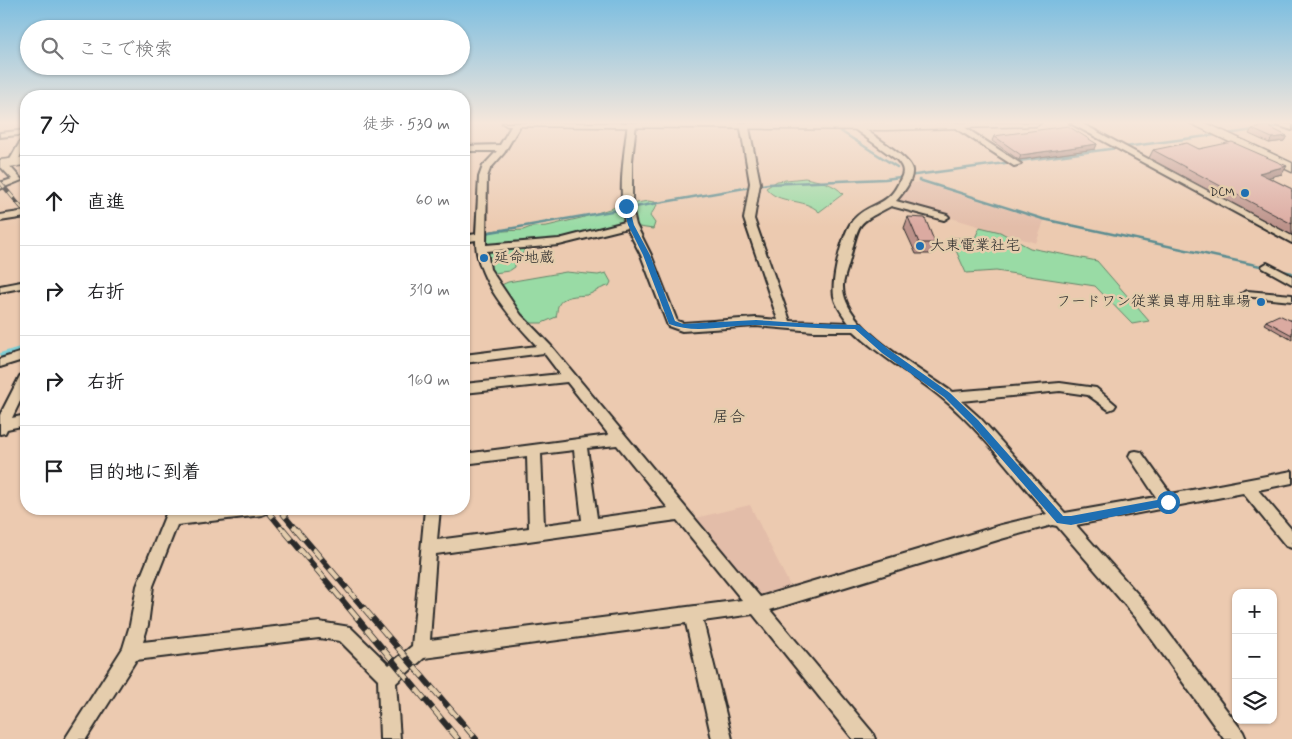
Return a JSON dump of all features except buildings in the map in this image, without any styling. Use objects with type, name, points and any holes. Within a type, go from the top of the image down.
[{"type":"main road","points":[[1274,157],[1289,164]]},
{"type":"street","points":[[495,157],[486,168],[483,176],[481,248],[485,269],[517,318],[570,377],[865,739]]},
{"type":"street","points":[[630,157],[627,208],[630,224],[646,255],[672,323],[682,327],[756,322],[814,327],[857,327]]},
{"type":"street","points":[[749,157],[754,186],[749,219],[785,324]]},
{"type":"street","points":[[899,157],[905,162],[907,176],[891,201],[856,221],[842,262],[838,280],[838,294],[857,327],[885,351],[930,381],[975,422],[1144,614],[1236,739]]},
{"type":"street","points":[[1006,157],[1015,163]]},
{"type":"street","points":[[1138,157],[1292,240]]},
{"type":"street","points":[[5,164],[20,162]]},
{"type":"street","points":[[0,186],[18,180],[5,164]]},
{"type":"street","points":[[891,201],[944,217]]},
{"type":"street","points":[[0,218],[20,215]]},
{"type":"street","points":[[481,248],[559,242],[630,224]]},
{"type":"street","points":[[470,238],[481,236]]},
{"type":"street","points":[[1271,269],[1292,281]]},
{"type":"street","points":[[0,289],[20,285]]},
{"type":"street","points":[[1247,294],[1292,298]]},
{"type":"street","points":[[470,358],[547,350]]},
{"type":"street","points":[[0,363],[20,357]]},
{"type":"street","points":[[470,388],[570,377]]},
{"type":"street","points":[[1,426],[20,388]]},
{"type":"street","points":[[949,397],[1040,388],[1085,388],[1098,394],[1109,405]]},
{"type":"street","points":[[1,426],[20,421]]},
{"type":"street","points":[[470,458],[620,439]]},
{"type":"street","points":[[580,445],[590,525]]},
{"type":"street","points":[[534,451],[537,533]]},
{"type":"street","points":[[1136,456],[1168,502]]},
{"type":"street","points":[[390,739],[387,679],[420,650],[757,606],[1001,532],[1052,519],[1071,520],[1292,477]]},
{"type":"street","points":[[1245,486],[1292,541]]},
{"type":"street","points":[[430,548],[681,513]]},
{"type":"street","points":[[75,739],[131,652],[139,625],[145,586],[173,515]]},
{"type":"street","points":[[420,650],[432,515]]},
{"type":"street","points":[[692,613],[722,739]]},
{"type":"street","points":[[131,652],[319,630],[332,631],[344,633],[389,677]]},
{"type":"shaded area","points":[[920,182],[1044,221],[1036,243],[894,201],[911,183]]},
{"type":"shaded area","points":[[750,505],[792,590],[759,600],[691,519]]},
{"type":"green space","points":[[805,178],[831,185],[843,194],[819,212],[806,204],[777,197],[766,188],[777,181]]},
{"type":"green space","points":[[648,201],[655,202],[657,205],[650,216],[655,223],[653,229],[618,224],[596,229],[581,236],[527,244],[522,255],[515,263],[515,267],[509,271],[494,273],[487,266],[484,243],[485,232],[523,230],[531,227],[547,226],[619,206]]},
{"type":"green space","points":[[980,227],[1000,232],[1030,248],[1097,261],[1149,321],[1132,324],[1095,286],[996,271],[966,273],[950,237],[974,240]]},
{"type":"green space","points":[[566,272],[598,275],[606,273],[611,282],[609,286],[590,294],[563,300],[558,306],[556,317],[542,323],[527,323],[497,287],[508,282]]},
{"type":"waterway","points":[[882,157],[897,167]]},
{"type":"waterway","points":[[485,233],[768,184],[885,179],[1046,157]]},
{"type":"waterway","points":[[919,180],[1043,219],[1265,267]]},
{"type":"waterway","points":[[1278,270],[1292,273]]},
{"type":"waterway","points":[[0,357],[20,351]]},
{"type":"railway","points":[[0,182],[20,206]]},
{"type":"railway","points":[[271,515],[284,531]]},
{"type":"railway","points":[[284,515],[297,531]]},
{"type":"railway","points":[[283,529],[458,739]]},
{"type":"railway","points":[[296,529],[476,739]]},
{"type":"place","name":"DCM","points":[[1245,193]]},
{"type":"place","name":"大東電業社宅","points":[[920,246]]},
{"type":"place","name":"延命地蔵","points":[[484,258]]},
{"type":"place","name":"フードワン従業員専用駐車場","points":[[1261,302]]},
{"type":"district","name":"居合","points":[[729,417]]},
{"type":"route","points":[[626,206],[631,225],[646,255],[669,320],[672,323],[682,327],[756,322],[814,327],[857,327],[871,341],[930,381],[947,395],[975,422],[1061,520],[1071,520],[1168,502]]}]
